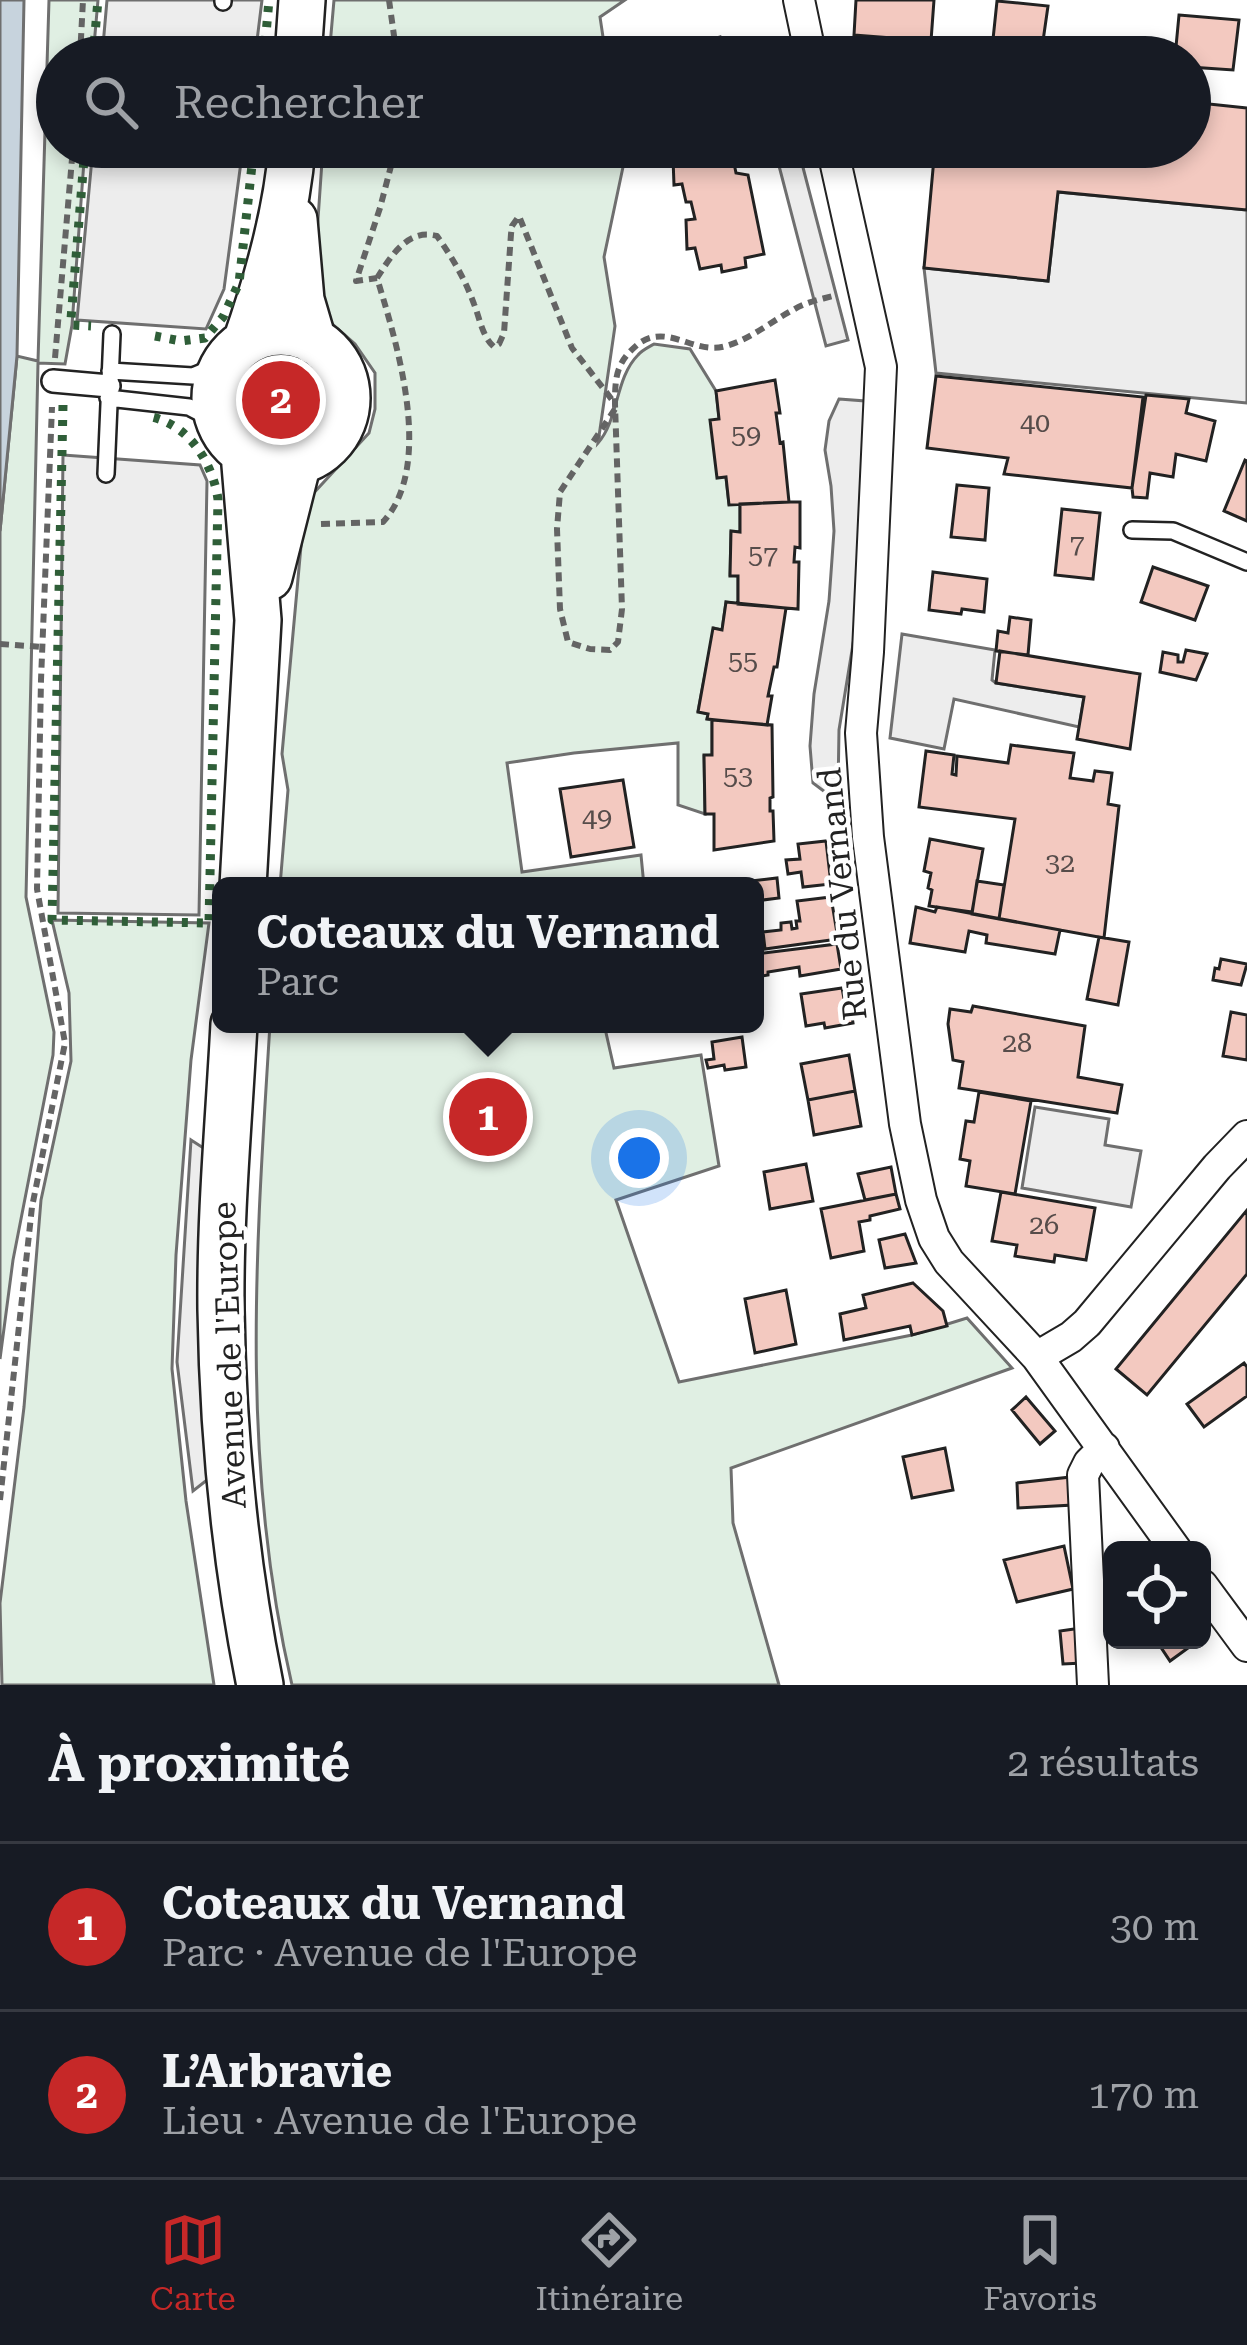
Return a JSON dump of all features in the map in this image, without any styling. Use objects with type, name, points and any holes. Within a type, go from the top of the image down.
[{"type":"main road","points":[[299,36],[302,0]]},
{"type":"main road","points":[[259,620],[232,438],[215,392],[271,263],[290,168]]},
{"type":"main road","points":[[291,168],[301,300],[313,341]]},
{"type":"main road","points":[[232,438],[270,464],[298,462],[330,442],[346,407],[340,369],[324,348],[303,336],[268,333],[235,353]]},
{"type":"main road","points":[[243,877],[259,620],[298,462]]},
{"type":"main road","name":"Avenue de l'Europe","points":[[233,1033],[223,1213],[224,1394],[236,1552],[260,1685]]},
{"type":"street","points":[[799,0],[807,36]]},
{"type":"street","name":"Rue du Vernand","points":[[837,168],[881,376],[861,733],[868,837],[905,1124],[921,1200],[934,1238],[958,1274],[1037,1357],[1170,1541]]},
{"type":"street","points":[[53,382],[109,385]]},
{"type":"street","points":[[1037,1357],[1088,1323],[1247,1136]]},
{"type":"street","points":[[1093,1685],[1083,1474],[1105,1448]]},
{"type":"street","points":[[1211,1597],[1247,1646]]},
{"type":"lane","points":[[106,474],[112,334]]},
{"type":"lane","points":[[109,385],[193,376],[235,353]]},
{"type":"lane","points":[[109,385],[189,407],[232,438]]},
{"type":"lane","points":[[1132,530],[1173,531],[1247,562]]},
{"type":"path","points":[[81,36],[83,0]]},
{"type":"path","points":[[389,0],[394,36]]},
{"type":"path","points":[[0,1499],[32,1207],[65,1043],[37,890],[53,382],[71,168]]},
{"type":"path","points":[[390,168],[356,281],[377,278],[412,237],[424,232],[437,236],[454,260],[488,343],[494,347],[504,333],[512,226],[519,216],[572,348],[615,406]]},
{"type":"path","points":[[282,517],[329,525],[383,522],[403,494],[406,392],[377,278]]},
{"type":"path","points":[[615,406],[560,492],[560,609],[568,642],[590,649],[610,650],[618,642],[622,609],[615,379],[624,357],[649,336],[666,335],[692,345],[720,348],[806,303],[864,287]]},
{"type":"path","points":[[0,644],[43,646]]},
{"type":"green space","points":[[49,0],[98,0],[95,36],[48,36]]},
{"type":"green space","points":[[334,0],[625,0],[600,17],[603,36],[331,36]]},
{"type":"green space","points":[[44,168],[83,168],[65,364],[38,363],[26,897],[54,1032],[0,1359],[0,531],[17,356],[38,361]]},
{"type":"green space","points":[[322,168],[623,168],[604,257],[615,326],[598,443],[625,375],[640,353],[654,344],[690,349],[716,391],[729,504],[740,504],[740,532],[731,532],[730,575],[738,576],[738,604],[726,602],[722,630],[714,628],[698,711],[712,720],[712,755],[704,756],[705,814],[678,805],[678,743],[507,763],[522,872],[641,855],[643,877],[281,877],[288,790],[282,754],[302,535],[311,496],[369,433],[375,409],[375,373],[355,344],[323,316],[313,291]]},
{"type":"green space","points":[[52,920],[209,923],[191,1060],[172,1369],[214,1685],[2,1685],[0,1603],[24,1407],[41,1200],[71,1061],[69,993]]},
{"type":"green space","points":[[269,1033],[606,1033],[614,1068],[701,1055],[719,1166],[616,1200],[679,1382],[912,1335],[967,1318],[1012,1368],[731,1468],[733,1523],[779,1685],[292,1685],[276,1602],[258,1437],[260,1191]]},
{"type":"shaded area","points":[[0,0],[24,0],[17,356],[0,531]]},
{"type":"shaded area","points":[[107,0],[262,0],[258,36],[104,36]]},
{"type":"shaded area","points":[[91,168],[240,168],[224,289],[206,329],[77,320]]},
{"type":"shaded area","points":[[780,168],[803,168],[848,340],[826,346]]},
{"type":"shaded area","points":[[1058,192],[1247,210],[1247,403],[936,373],[924,268],[1048,281]]},
{"type":"shaded area","points":[[839,399],[865,401],[854,638],[839,730],[838,792],[829,795],[813,783],[810,746],[834,531],[825,450],[829,421]]},
{"type":"shaded area","points":[[63,455],[200,465],[207,481],[199,915],[58,913]]},
{"type":"shaded area","points":[[902,634],[995,650],[992,680],[996,683],[1084,697],[1079,727],[954,699],[944,749],[890,738]]},
{"type":"shaded area","points":[[1035,1107],[1109,1119],[1105,1145],[1141,1151],[1131,1207],[1022,1188]]},
{"type":"shaded area","points":[[191,1140],[205,1149],[199,1341],[207,1480],[193,1491],[177,1362]]},
{"type":"building","points":[[856,0],[934,0],[931,36],[854,35]]},
{"type":"building","points":[[997,1],[1048,6],[1044,36],[993,36]]},
{"type":"building","points":[[1179,15],[1239,20],[1233,70],[1211,68],[1211,36],[1177,36]]},
{"type":"building","points":[[1211,104],[1247,108],[1247,210],[1058,192],[1048,281],[924,268],[933,168],[1211,168]]},
{"type":"building","points":[[673,168],[735,168],[736,173],[748,175],[764,254],[745,258],[746,267],[722,272],[721,265],[700,269],[695,248],[687,249],[686,220],[695,219],[691,202],[686,202],[682,184],[674,185]]},
{"type":"building","points":[[936,376],[1143,397],[1132,488],[1004,474],[1008,458],[927,448]]},
{"type":"building","points":[[775,380],[789,502],[729,505],[726,477],[717,478],[710,420],[719,419],[716,391]]},
{"type":"building","points":[[1146,395],[1189,399],[1186,413],[1215,421],[1206,461],[1176,454],[1173,477],[1150,473],[1147,498],[1133,497],[1132,488]]},
{"type":"building","points":[[1247,461],[1247,521],[1224,511]]},
{"type":"building","points":[[957,485],[989,488],[985,540],[951,537]]},
{"type":"building","points":[[800,502],[800,548],[795,547],[794,562],[799,562],[798,609],[738,604],[738,576],[730,576],[731,531],[740,532],[740,504]]},
{"type":"building","points":[[1062,509],[1100,513],[1093,579],[1055,575]]},
{"type":"building","points":[[1153,567],[1208,586],[1195,620],[1141,602]]},
{"type":"building","points":[[933,572],[987,579],[984,612],[929,610]]},
{"type":"building","points":[[726,602],[786,608],[768,696],[772,696],[767,725],[707,719],[708,714],[698,712],[713,628],[722,630]]},
{"type":"building","points":[[1010,617],[1031,620],[1028,655],[996,651],[998,631],[1008,633]]},
{"type":"building","points":[[1186,650],[1207,654],[1196,680],[1160,672],[1163,652],[1178,655],[1178,662],[1183,662]]},
{"type":"building","points":[[1000,651],[1140,674],[1130,749],[1077,739],[1084,697],[996,683]]},
{"type":"building","points":[[712,720],[772,725],[774,841],[714,850],[714,814],[705,814],[704,755],[712,755]]},
{"type":"building","points":[[1011,745],[1074,753],[1070,778],[1093,781],[1095,771],[1112,773],[1108,804],[1119,806],[1104,938],[999,919],[1015,819],[919,807],[926,751],[954,755],[952,774],[956,775],[957,756],[1008,763]]},
{"type":"building","points":[[623,780],[634,847],[571,857],[560,789]]},
{"type":"building","points":[[930,839],[983,849],[972,912],[929,906],[931,873],[924,871]]},
{"type":"building","points":[[826,841],[831,884],[803,887],[801,872],[788,874],[786,860],[800,859],[798,844]]},
{"type":"building","points":[[777,878],[779,898],[764,900],[764,879]]},
{"type":"building","points":[[977,881],[1004,885],[999,919],[972,914]]},
{"type":"building","points":[[831,897],[838,939],[765,949],[764,932],[781,930],[781,923],[791,922],[792,929],[797,928],[797,901]]},
{"type":"building","points":[[916,907],[1060,930],[1055,954],[986,943],[987,935],[969,931],[965,952],[910,943]]},
{"type":"building","points":[[1099,937],[1129,942],[1118,1005],[1087,999]]},
{"type":"building","points":[[837,944],[841,969],[800,976],[799,967],[764,976],[764,953]]},
{"type":"building","points":[[1221,959],[1247,964],[1241,985],[1213,980]]},
{"type":"building","points":[[842,988],[853,1023],[806,1026],[801,994]]},
{"type":"building","points":[[973,1006],[1085,1026],[1078,1077],[1122,1085],[1117,1113],[959,1088],[963,1062],[953,1060],[950,1009],[971,1012]]},
{"type":"building","points":[[1231,1012],[1247,1015],[1247,1060],[1223,1056]]},
{"type":"building","points":[[742,1037],[746,1067],[708,1068],[706,1060],[714,1059],[712,1042]]},
{"type":"building","points":[[849,1055],[855,1091],[808,1100],[801,1064]]},
{"type":"building","points":[[855,1091],[861,1126],[814,1135],[808,1100]]},
{"type":"building","points":[[979,1092],[1031,1101],[1015,1194],[966,1186],[970,1161],[960,1159],[966,1121],[974,1122]]},
{"type":"building","points":[[806,1164],[813,1201],[770,1209],[764,1172]]},
{"type":"building","points":[[891,1167],[896,1194],[865,1200],[858,1174]]},
{"type":"building","points":[[1001,1192],[1095,1208],[1086,1260],[1055,1255],[1054,1262],[1015,1256],[1017,1245],[992,1241]]},
{"type":"building","points":[[896,1194],[900,1209],[859,1222],[864,1251],[831,1258],[821,1209]]},
{"type":"building","points":[[1247,1210],[1247,1274],[1147,1395],[1116,1369]]},
{"type":"building","points":[[905,1234],[916,1263],[885,1268],[879,1240]]},
{"type":"building","points":[[913,1283],[943,1311],[947,1326],[912,1335],[910,1326],[844,1340],[840,1314],[866,1308],[863,1295]]},
{"type":"building","points":[[786,1290],[796,1344],[755,1353],[745,1299]]},
{"type":"building","points":[[1244,1363],[1247,1396],[1204,1427],[1187,1404]]},
{"type":"building","points":[[1026,1397],[1055,1431],[1040,1444],[1012,1410]]},
{"type":"building","points":[[945,1448],[953,1490],[912,1498],[903,1457]]},
{"type":"building","points":[[1071,1477],[1073,1505],[1018,1508],[1017,1483]]},
{"type":"building","points":[[1064,1546],[1073,1589],[1017,1602],[1004,1560]]},
{"type":"building","points":[[1081,1628],[1083,1663],[1063,1664],[1060,1631]]},
{"type":"building","points":[[1162,1649],[1187,1649],[1170,1661]]},
{"type":"hedge","points":[[95,36],[98,0]]},
{"type":"hedge","points":[[266,36],[269,0]]},
{"type":"hedge","points":[[83,168],[71,319],[72,325],[91,326]]},
{"type":"hedge","points":[[155,336],[181,341],[205,338],[223,317],[239,283],[252,168]]},
{"type":"hedge","points":[[63,405],[52,920],[209,923],[218,499],[196,446],[175,427],[147,416]]},
{"type":"place","name":"L’Arbravie","points":[[281,400]]},
{"type":"place","name":"Coteaux du Vernand","points":[[488,1117]]}]
